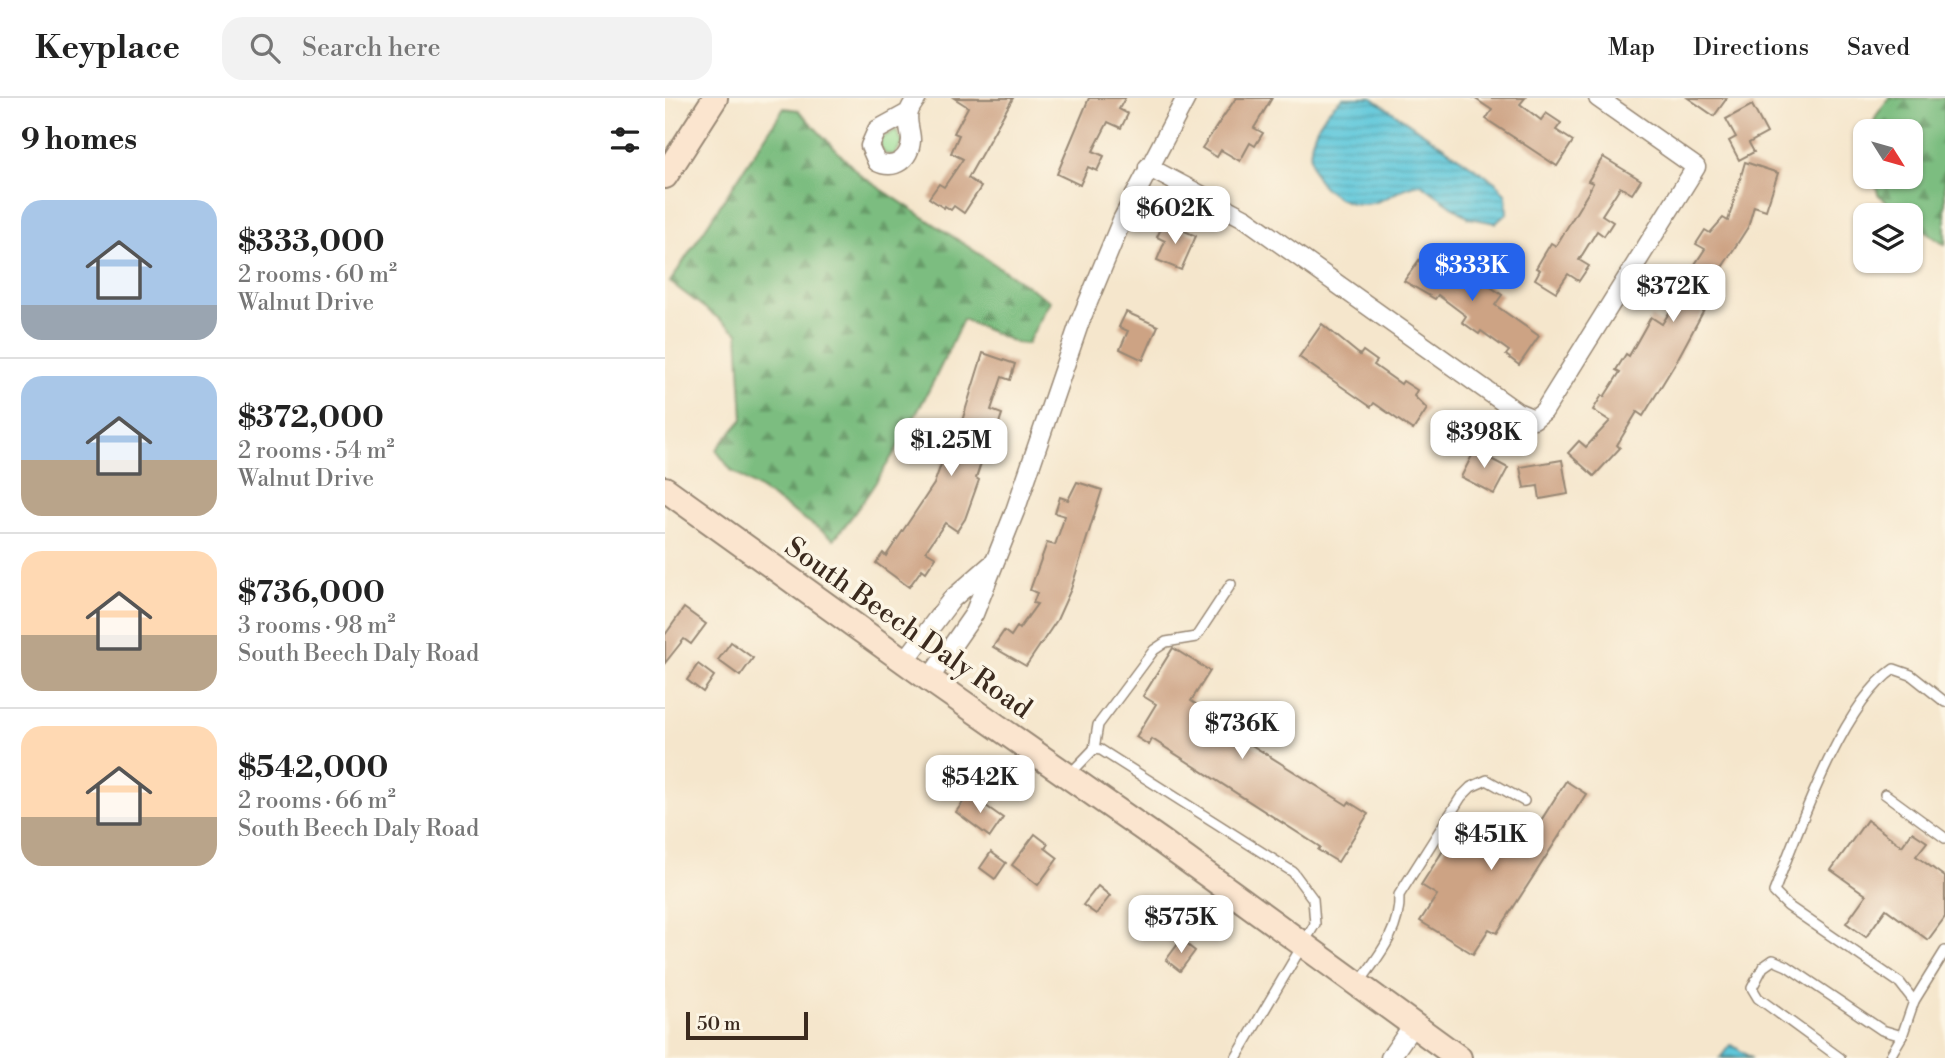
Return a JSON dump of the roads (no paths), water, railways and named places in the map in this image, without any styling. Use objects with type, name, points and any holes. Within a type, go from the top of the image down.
[{"type":"street","points":[[665,176],[715,98]]},
{"type":"street","points":[[929,680],[974,614],[997,559],[1079,324],[1148,167],[1186,98]]},
{"type":"street","points":[[1148,167],[1246,219],[1517,412],[1534,419],[1544,411],[1696,167],[1598,98]]},
{"type":"street","name":"South Beech Daly Road","points":[[665,489],[1459,1058]]},
{"type":"street","points":[[905,662],[953,599],[997,559]]},
{"type":"street","points":[[1390,1058],[1413,1025]]},
{"type":"lane","points":[[1068,776],[1094,749],[1093,738],[1098,725],[1154,650],[1166,642],[1196,636],[1203,630],[1231,584]]},
{"type":"lane","points":[[1914,1001],[1900,983],[1789,906],[1774,892],[1815,789],[1856,712],[1878,680],[1894,669],[1912,675],[1945,702]]},
{"type":"lane","points":[[1094,749],[1120,760],[1293,873],[1313,899],[1315,925],[1236,1058]]},
{"type":"lane","points":[[1358,985],[1380,955],[1396,923],[1399,895],[1461,797],[1487,780],[1524,801]]},
{"type":"lane","points":[[1885,794],[1945,838]]},
{"type":"lane","points":[[1889,1058],[1902,1036],[1914,1001],[1945,951]]},
{"type":"lane","points":[[1840,1058],[1758,998],[1752,988],[1763,967],[1773,960],[1787,966],[1882,1030],[1902,1036]]},
{"type":"water","points":[[1343,98],[1372,98],[1495,182],[1506,195],[1507,213],[1496,223],[1469,218],[1421,184],[1405,188],[1378,201],[1360,204],[1331,193],[1313,170],[1311,144],[1323,118]]},
{"type":"water","points":[[1732,1045],[1751,1058],[1720,1058]]}]
